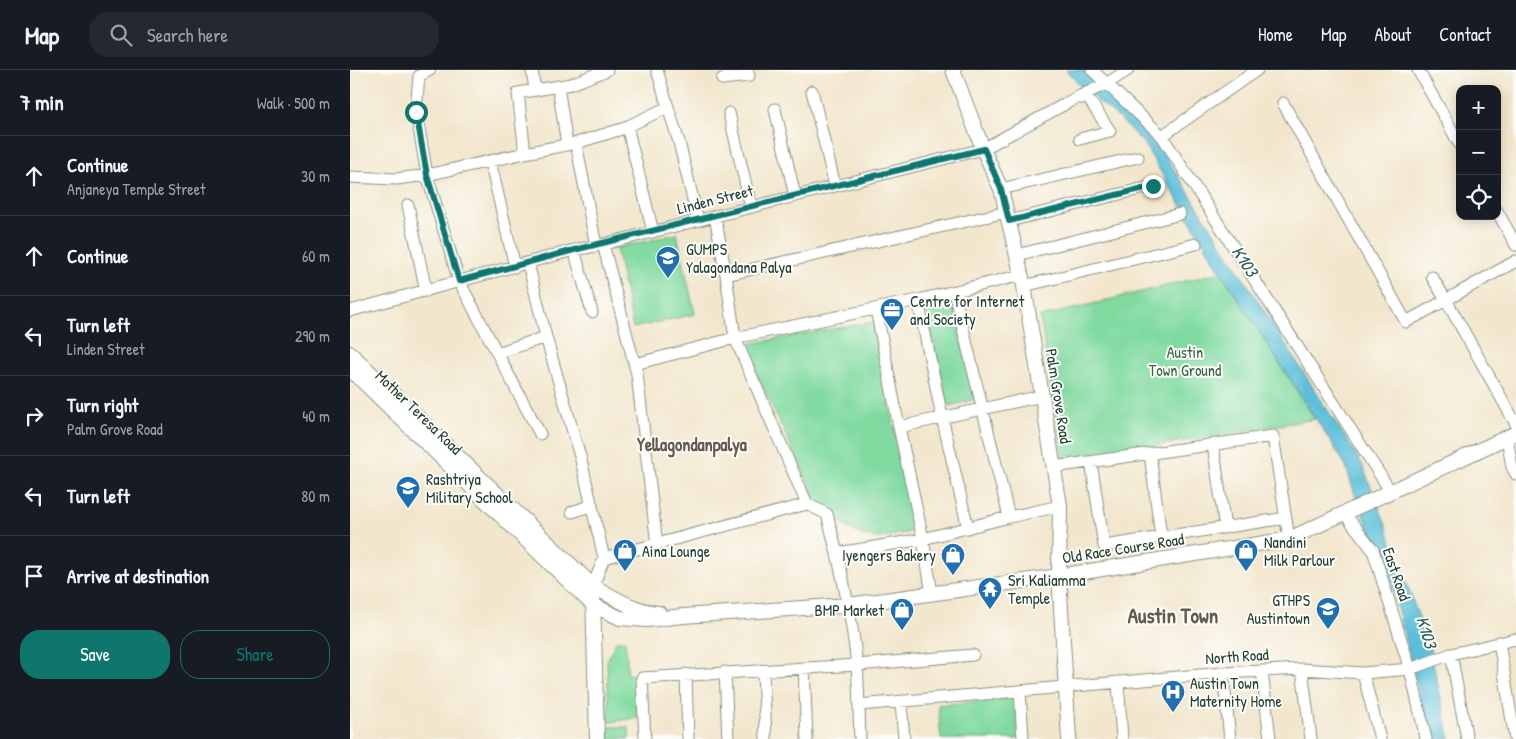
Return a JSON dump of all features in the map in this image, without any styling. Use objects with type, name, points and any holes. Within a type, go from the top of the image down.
[{"type":"street","points":[[532,70],[535,90]]},
{"type":"street","points":[[525,153],[518,93],[572,84],[607,70]]},
{"type":"street","points":[[657,70],[698,220]]},
{"type":"street","points":[[722,79],[749,76],[748,70]]},
{"type":"street","name":"Palm Grove Road","points":[[953,70],[1001,189],[1023,280],[1060,506],[1059,576],[1069,739]]},
{"type":"street","points":[[1092,70],[1162,136],[1390,492]]},
{"type":"street","points":[[1106,84],[1128,70]]},
{"type":"street","points":[[1162,136],[1257,70]]},
{"type":"street","points":[[1418,70],[1456,138]]},
{"type":"street","points":[[424,72],[416,112],[427,175],[459,281],[540,434]]},
{"type":"street","name":"Linden Street","points":[[350,312],[574,250],[984,149],[1077,97],[1106,84]]},
{"type":"street","points":[[558,86],[571,144],[635,364],[657,545]]},
{"type":"street","points":[[812,91],[835,186]]},
{"type":"street","points":[[1077,97],[1088,98],[1110,131],[1080,139]]},
{"type":"street","points":[[1282,103],[1406,322],[1516,261]]},
{"type":"street","points":[[350,177],[396,179],[427,175],[571,144],[628,126],[668,107]]},
{"type":"street","points":[[775,109],[795,196]]},
{"type":"street","points":[[729,113],[751,207]]},
{"type":"street","points":[[628,126],[653,232]]},
{"type":"street","points":[[1001,189],[1138,156]]},
{"type":"street","points":[[490,161],[515,267]]},
{"type":"street","points":[[726,275],[1153,186]]},
{"type":"street","points":[[408,205],[426,291]]},
{"type":"street","points":[[1018,254],[1180,214]]},
{"type":"street","points":[[715,216],[735,338],[807,504],[827,514],[838,553],[857,664],[860,739]]},
{"type":"street","points":[[1501,218],[1516,245]]},
{"type":"street","points":[[635,364],[735,338],[1196,244]]},
{"type":"street","points":[[574,250],[592,312]]},
{"type":"street","points":[[528,263],[546,337],[581,460],[604,558],[594,586],[593,605],[597,739]]},
{"type":"street","points":[[1432,277],[1516,424]]},
{"type":"street","points":[[954,292],[984,408],[1009,517]]},
{"type":"street","points":[[918,300],[942,418],[968,528]]},
{"type":"street","points":[[876,310],[923,539],[932,594]]},
{"type":"street","points":[[497,353],[546,337]]},
{"type":"street","name":"Mother Teresa Road","points":[[350,353],[594,586],[622,603],[649,612],[683,616]]},
{"type":"street","name":"Mother Teresa Road","points":[[350,369],[593,605],[620,618],[647,620],[683,616]]},
{"type":"street","points":[[899,427],[1042,396]]},
{"type":"street","points":[[1511,435],[1512,467],[1516,474]]},
{"type":"street","name":"Old Race Course Road","points":[[683,616],[848,605],[1059,576],[1289,539],[1511,435]]},
{"type":"street","points":[[1053,467],[1273,436],[1289,539]]},
{"type":"street","points":[[1213,445],[1225,528]]},
{"type":"street","points":[[1150,454],[1161,537]]},
{"type":"street","points":[[1091,462],[1104,546],[1286,518]]},
{"type":"street","points":[[604,558],[807,504]]},
{"type":"street","points":[[572,512],[592,505]]},
{"type":"street","points":[[838,553],[923,539],[1060,506]]},
{"type":"street","name":"East Road","points":[[1345,514],[1374,550],[1410,669],[1426,739]]},
{"type":"street","name":"North Road","points":[[859,705],[1223,673],[1302,669],[1363,673],[1410,669],[1451,654],[1516,639]]},
{"type":"street","points":[[1500,642],[1515,739]]},
{"type":"street","points":[[645,739],[642,678],[804,668],[973,654]]},
{"type":"street","points":[[1451,654],[1467,739]]},
{"type":"street","points":[[804,668],[807,739]]},
{"type":"street","points":[[1302,669],[1311,739]]},
{"type":"street","points":[[762,670],[766,739]]},
{"type":"street","points":[[1262,671],[1270,739]]},
{"type":"street","points":[[725,672],[728,739]]},
{"type":"street","points":[[1223,673],[1230,739]]},
{"type":"street","points":[[1363,673],[1380,739]]},
{"type":"street","points":[[686,674],[688,739]]},
{"type":"street","points":[[1118,682],[1122,739]]},
{"type":"street","points":[[1020,691],[1023,739]]},
{"type":"street","points":[[901,702],[904,739]]},
{"type":"green space","points":[[677,234],[695,314],[633,328],[616,248]]},
{"type":"green space","name":"Austin Town Ground","points":[[1221,272],[1315,419],[1063,461],[1040,317]]},
{"type":"green space","points":[[953,304],[976,399],[949,406],[926,311]]},
{"type":"green space","points":[[872,322],[916,531],[879,538],[864,536],[848,528],[817,501],[743,345]]},
{"type":"green space","points":[[625,640],[628,675],[635,675],[638,718],[609,722],[607,661],[616,641]]},
{"type":"green space","points":[[1015,698],[1018,739],[941,739],[938,705]]},
{"type":"green space","points":[[608,727],[629,727],[629,739],[608,739]]},
{"type":"water","points":[[1066,70],[1090,70],[1161,149],[1362,464],[1430,649],[1450,739],[1430,739],[1389,574],[1356,498],[1345,464],[1221,272],[1144,144],[1120,119],[1082,88]]},
{"type":"place","name":"GUMPS Yalagondana Palya","points":[[668,279]]},
{"type":"place","name":"Centre for Internet and Society","points":[[892,331]]},
{"type":"place","name":"Rashtriya Military School","points":[[408,509]]},
{"type":"place","name":"Aina Lounge","points":[[625,572]]},
{"type":"place","name":"Nandini Milk Parlour","points":[[1246,572]]},
{"type":"place","name":"Iyengers Bakery","points":[[953,576]]},
{"type":"place","name":"Sri Kaliamma Temple","points":[[990,610]]},
{"type":"place","name":"GTHPS Austintown","points":[[1328,630]]},
{"type":"place","name":"BMP Market","points":[[902,631]]},
{"type":"place","name":"Austin Town Maternity Home","points":[[1173,713]]},
{"type":"district","name":"Yellagondanpalya","points":[[692,444]]},
{"type":"district","name":"Austin Town","points":[[1173,615]]},
{"type":"route","points":[[416,112],[427,175],[459,281],[574,250],[984,149],[1001,189],[1009,221],[1153,186]]},
{"type":"water label","name":"K103","points":[[1245,261]]},
{"type":"water label","name":"K103","points":[[1427,632]]}]
